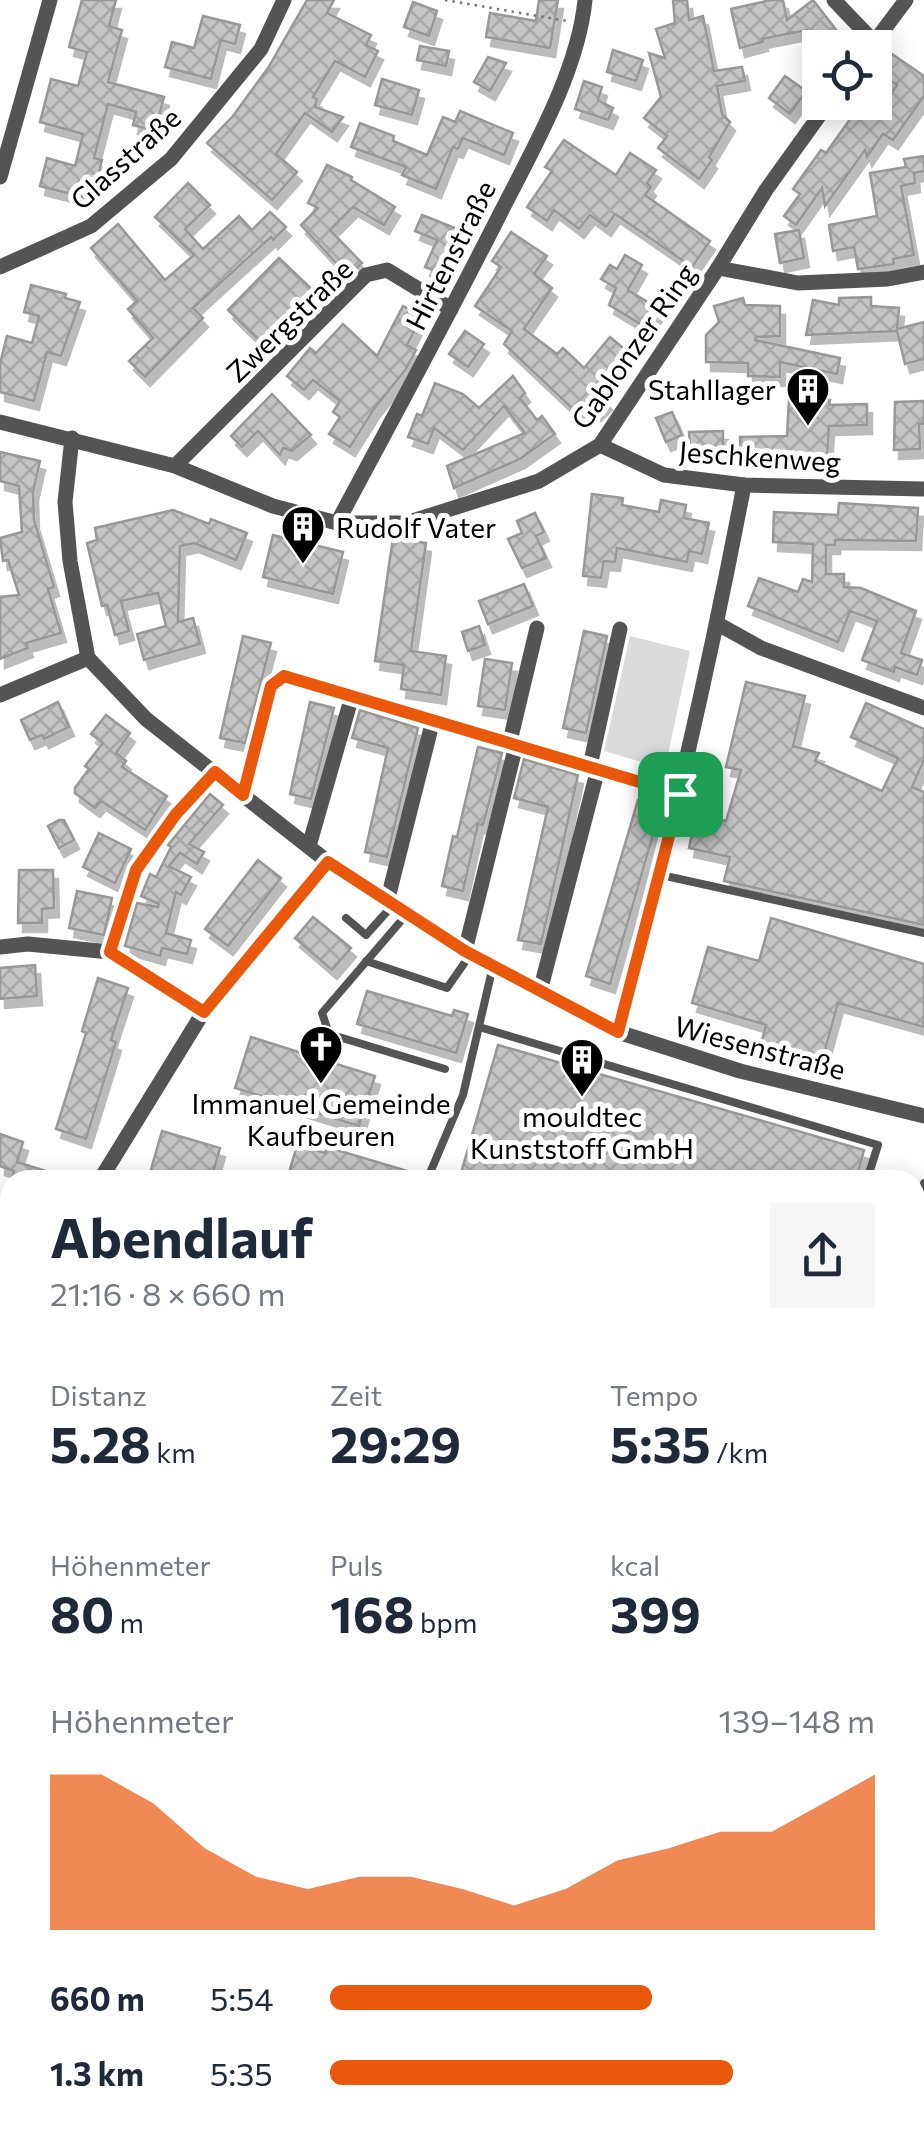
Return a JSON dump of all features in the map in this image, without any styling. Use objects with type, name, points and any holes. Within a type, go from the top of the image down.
[{"type":"street","points":[[0,177],[50,0]]},
{"type":"street","name":"Glasstraße","points":[[0,267],[92,226],[171,159],[261,49],[284,0]]},
{"type":"street","name":"Hirtenstraße","points":[[337,523],[531,152],[574,54],[585,0]]},
{"type":"street","points":[[834,0],[859,30]]},
{"type":"street","points":[[883,30],[906,0]]},
{"type":"street","name":"Gablonzer Ring","points":[[0,422],[175,466],[273,506],[337,523],[406,524],[539,481],[600,445],[766,190],[817,120]]},
{"type":"street","points":[[718,268],[798,283],[888,279],[924,272]]},
{"type":"street","name":"Zwergstraße","points":[[175,466],[366,275],[388,270],[451,309]]},
{"type":"street","points":[[0,695],[88,658],[67,522],[72,438]]},
{"type":"street","name":"Jeschkenweg","points":[[600,445],[664,474],[744,485],[924,489]]},
{"type":"street","points":[[618,1032],[680,794],[744,485]]},
{"type":"street","points":[[718,624],[762,648],[924,708]]},
{"type":"street","points":[[468,952],[538,628]]},
{"type":"street","points":[[540,991],[594,768],[620,629]]},
{"type":"street","name":"Wiesenstraße","points":[[88,658],[146,718],[328,862],[468,952],[618,1032],[740,1071],[924,1116]]},
{"type":"street","points":[[243,795],[271,686],[284,676],[680,794]]},
{"type":"street","points":[[309,846],[352,696]]},
{"type":"street","points":[[395,908],[432,720]]},
{"type":"street","points":[[110,952],[136,870],[176,814],[215,772]]},
{"type":"street","points":[[106,1170],[204,1012],[328,862]]},
{"type":"street","points":[[0,946],[28,944],[110,952],[204,1012]]},
{"type":"lane","points":[[660,875],[924,933]]},
{"type":"lane","points":[[346,918],[366,935],[395,908]]},
{"type":"lane","points":[[395,908],[366,961],[322,1013],[329,1034],[445,1069]]},
{"type":"lane","points":[[366,961],[446,988],[468,952]]},
{"type":"lane","points":[[431,1170],[463,1095],[494,966]]},
{"type":"lane","points":[[479,1028],[878,1145],[870,1170]]},
{"type":"path","points":[[445,0],[583,24]]},
{"type":"green space","points":[[630,636],[690,651],[665,769],[604,751]]},
{"type":"building","points":[[82,0],[116,0],[109,26],[122,30],[108,82],[164,97],[155,131],[133,125],[136,112],[108,104],[94,158],[102,160],[96,183],[87,181],[82,197],[40,186],[47,158],[75,166],[83,134],[40,122],[51,79],[78,86],[87,52],[69,47]]},
{"type":"building","points":[[307,0],[334,0],[327,13],[371,35],[366,45],[378,51],[365,77],[335,61],[313,97],[317,99],[315,107],[343,117],[332,132],[305,113],[276,154],[297,172],[272,200],[207,143],[233,116],[268,68]]},
{"type":"building","points":[[539,0],[558,0],[550,48],[486,37],[490,13],[536,21]]},
{"type":"building","points":[[673,0],[687,0],[689,20],[703,16],[714,71],[742,67],[745,81],[717,86],[722,114],[730,122],[699,179],[658,148],[667,136],[644,118],[661,97],[649,53],[665,58],[656,29],[675,23]]},
{"type":"building","points":[[783,0],[787,20],[813,0],[836,30],[802,30],[740,48],[731,9]]},
{"type":"building","points":[[413,2],[437,11],[429,36],[404,27]]},
{"type":"building","points":[[203,16],[240,25],[235,44],[221,40],[211,79],[165,67],[172,42],[194,48]]},
{"type":"building","points":[[420,46],[449,51],[446,66],[417,60]]},
{"type":"building","points":[[613,50],[643,60],[636,81],[607,72]]},
{"type":"building","points":[[892,54],[924,76],[924,96],[893,140],[883,134],[867,157],[865,150],[825,206],[822,188],[796,225],[784,216],[800,194],[793,189],[821,150],[826,153],[849,120],[892,120],[892,92],[897,85],[892,82]]},
{"type":"building","points":[[488,57],[506,63],[490,91],[474,82]]},
{"type":"building","points":[[785,76],[802,88],[802,97],[790,114],[769,98]]},
{"type":"building","points":[[382,79],[419,90],[412,115],[375,105]]},
{"type":"building","points":[[584,81],[602,87],[598,100],[613,108],[608,120],[575,109]]},
{"type":"building","points":[[460,111],[513,133],[504,155],[463,138],[458,149],[453,147],[436,189],[402,175],[406,167],[351,147],[360,123],[427,155],[443,117],[455,122]]},
{"type":"building","points":[[564,140],[616,175],[630,153],[656,170],[647,183],[651,187],[645,195],[710,241],[692,267],[615,214],[606,227],[590,215],[579,229],[554,210],[547,221],[527,207],[552,171],[545,167]]},
{"type":"building","points":[[924,156],[924,171],[914,173],[915,183],[901,186],[914,255],[893,259],[894,264],[858,269],[854,247],[833,251],[829,225],[877,216],[870,173],[906,167],[904,159]]},
{"type":"building","points":[[327,165],[395,207],[384,225],[353,207],[330,230],[362,263],[348,276],[301,225],[318,208],[308,203]]},
{"type":"building","points":[[188,183],[210,205],[185,229],[203,249],[239,216],[252,230],[270,212],[286,227],[193,308],[203,318],[145,377],[129,361],[153,338],[128,309],[137,301],[91,248],[118,224],[165,280],[194,255],[155,217]]},
{"type":"building","points":[[422,215],[460,230],[443,274],[425,267],[437,240],[415,231]]},
{"type":"building","points":[[799,230],[804,258],[780,263],[775,234]]},
{"type":"building","points":[[511,232],[547,256],[534,274],[552,288],[524,329],[557,354],[563,348],[584,368],[610,337],[629,353],[596,390],[607,401],[596,412],[585,402],[576,412],[504,344],[512,331],[475,306],[501,267],[492,261]]},
{"type":"building","points":[[625,255],[642,265],[628,290],[659,309],[647,328],[609,305],[616,288],[601,279],[610,265],[617,269]]},
{"type":"building","points":[[279,258],[318,295],[266,347],[228,310]]},
{"type":"building","points":[[31,285],[80,302],[61,356],[47,352],[34,401],[0,392],[0,364],[7,336],[32,343],[39,316],[24,312]]},
{"type":"building","points":[[871,297],[871,306],[899,308],[897,329],[924,322],[924,359],[905,364],[897,331],[806,335],[813,300],[839,305],[839,298]]},
{"type":"building","points":[[743,298],[745,305],[780,306],[780,336],[755,340],[840,358],[837,374],[780,362],[780,377],[748,376],[748,363],[706,362],[706,335],[719,322],[714,306]]},
{"type":"building","points":[[403,306],[422,316],[407,345],[416,350],[350,447],[329,434],[340,417],[333,412],[340,401],[313,380],[304,390],[287,376],[310,348],[316,353],[343,324],[377,356]]},
{"type":"building","points":[[465,331],[484,344],[468,367],[449,354]]},
{"type":"building","points":[[513,376],[525,393],[520,398],[537,420],[542,416],[555,434],[520,459],[454,488],[447,466],[525,433],[504,406],[463,450],[434,428],[428,444],[408,437],[417,414],[422,416],[435,383],[463,394],[479,408]]},
{"type":"building","points":[[272,394],[311,435],[292,451],[283,448],[280,455],[258,431],[242,447],[231,436]]},
{"type":"building","points":[[789,398],[830,400],[829,405],[867,404],[867,425],[829,426],[827,457],[741,458],[740,437],[787,436]]},
{"type":"building","points":[[924,401],[924,424],[919,424],[920,449],[894,450],[895,402]]},
{"type":"building","points":[[672,412],[682,435],[666,442],[656,418]]},
{"type":"building","points":[[723,431],[723,447],[690,447],[689,432]]},
{"type":"building","points":[[0,452],[40,461],[33,492],[34,520],[54,587],[48,589],[61,633],[26,643],[28,648],[0,659],[0,597],[19,595],[8,560],[3,561],[0,538],[22,532],[19,486],[0,481]]},
{"type":"building","points":[[592,494],[623,498],[622,505],[659,512],[661,500],[686,505],[684,518],[709,523],[702,554],[689,551],[687,562],[617,548],[615,562],[604,561],[601,578],[583,576]]},
{"type":"building","points":[[839,503],[918,508],[916,541],[835,540],[835,545],[826,545],[826,574],[844,574],[844,587],[861,588],[916,611],[901,653],[922,660],[917,675],[895,667],[894,672],[862,660],[877,621],[850,611],[838,642],[748,606],[759,578],[798,592],[803,579],[812,582],[813,544],[773,542],[774,512],[838,515]]},
{"type":"building","points":[[173,510],[247,533],[236,560],[194,543],[180,546],[178,622],[193,618],[200,644],[144,660],[137,634],[166,626],[158,593],[121,601],[129,631],[115,635],[107,605],[102,606],[87,543],[97,540],[95,528]]},
{"type":"building","points":[[535,513],[544,532],[536,536],[546,558],[522,568],[508,539],[522,533],[517,521]]},
{"type":"building","name":"Rudolf Vater","points":[[273,535],[343,552],[333,594],[263,577]]},
{"type":"building","points":[[393,538],[426,543],[411,651],[446,656],[441,695],[401,689],[404,665],[375,661]]},
{"type":"building","points":[[524,584],[533,606],[488,624],[479,601]]},
{"type":"building","points":[[479,626],[485,645],[468,651],[462,632]]},
{"type":"building","points":[[584,631],[607,636],[586,733],[563,728]]},
{"type":"building","points":[[243,636],[271,643],[245,743],[220,738]]},
{"type":"building","points":[[485,659],[512,663],[505,710],[478,706]]},
{"type":"building","points":[[746,682],[805,696],[793,746],[819,753],[815,761],[882,791],[898,758],[851,737],[866,703],[924,729],[924,760],[912,787],[924,792],[924,925],[724,881],[730,857],[689,848],[696,814],[726,821],[741,770],[726,767]]},
{"type":"building","points":[[58,702],[69,727],[44,739],[42,735],[30,740],[21,720]]},
{"type":"building","points":[[310,702],[334,708],[311,799],[290,794]]},
{"type":"building","points":[[360,710],[418,728],[387,857],[365,852],[388,748],[352,738]]},
{"type":"building","points":[[106,715],[130,733],[116,753],[126,761],[122,767],[167,796],[145,830],[101,801],[95,808],[75,793],[89,769],[85,766],[103,743],[91,734]]},
{"type":"building","points":[[478,747],[502,753],[483,825],[478,824],[463,891],[442,886]]},
{"type":"building","points":[[524,759],[578,775],[541,944],[518,940],[548,807],[514,798]]},
{"type":"building","points":[[210,794],[223,805],[189,844],[204,852],[197,864],[180,853],[169,866],[191,877],[181,895],[176,892],[166,933],[191,940],[187,954],[162,948],[160,956],[125,946],[137,903],[158,907],[159,904],[141,896],[150,874],[156,877],[171,847],[168,845]]},
{"type":"building","points":[[638,800],[661,807],[610,984],[586,976]]},
{"type":"building","points":[[64,820],[74,840],[59,848],[48,826]]},
{"type":"building","points":[[99,833],[131,849],[115,883],[83,867]]},
{"type":"building","points":[[258,860],[281,878],[228,946],[205,929]]},
{"type":"building","points":[[19,870],[53,870],[54,908],[42,909],[42,923],[18,923]]},
{"type":"building","points":[[77,891],[112,898],[104,935],[69,928]]},
{"type":"building","points":[[313,917],[351,948],[332,970],[295,938]]},
{"type":"building","points":[[771,918],[924,964],[924,1027],[838,1003],[822,1061],[761,1044],[766,1025],[692,1003],[708,947],[759,961]]},
{"type":"building","points":[[35,965],[37,996],[0,999],[0,968]]},
{"type":"building","points":[[98,978],[128,988],[86,1139],[56,1129],[86,1033],[82,1031]]},
{"type":"building","points":[[367,991],[452,1016],[454,1010],[468,1014],[456,1053],[357,1024]]},
{"type":"building","points":[[251,1037],[375,1076],[359,1126],[235,1088]]},
{"type":"building","name":"mouldtec Kunststoff GmbH","points":[[498,1045],[864,1150],[859,1170],[462,1170]]},
{"type":"building","points":[[162,1131],[220,1148],[214,1170],[151,1170]]},
{"type":"building","points":[[0,1134],[23,1142],[17,1162],[43,1170],[11,1170],[0,1166]]},
{"type":"building","points":[[297,1145],[325,1153],[327,1147],[404,1170],[290,1170]]},
{"type":"place","name":"Stahllager","points":[[808,427]]},
{"type":"place","name":"Rudolf Vater","points":[[303,565]]},
{"type":"place","name":"Immanuel Gemeinde Kaufbeuren","points":[[321,1085]]},
{"type":"place","name":"mouldtec Kunststoff GmbH","points":[[582,1098]]},
{"type":"route","points":[[284,676],[680,794],[618,1032],[465,951],[328,862],[204,1012],[110,952],[136,870],[176,814],[215,772],[243,795],[271,686],[284,676]]}]
